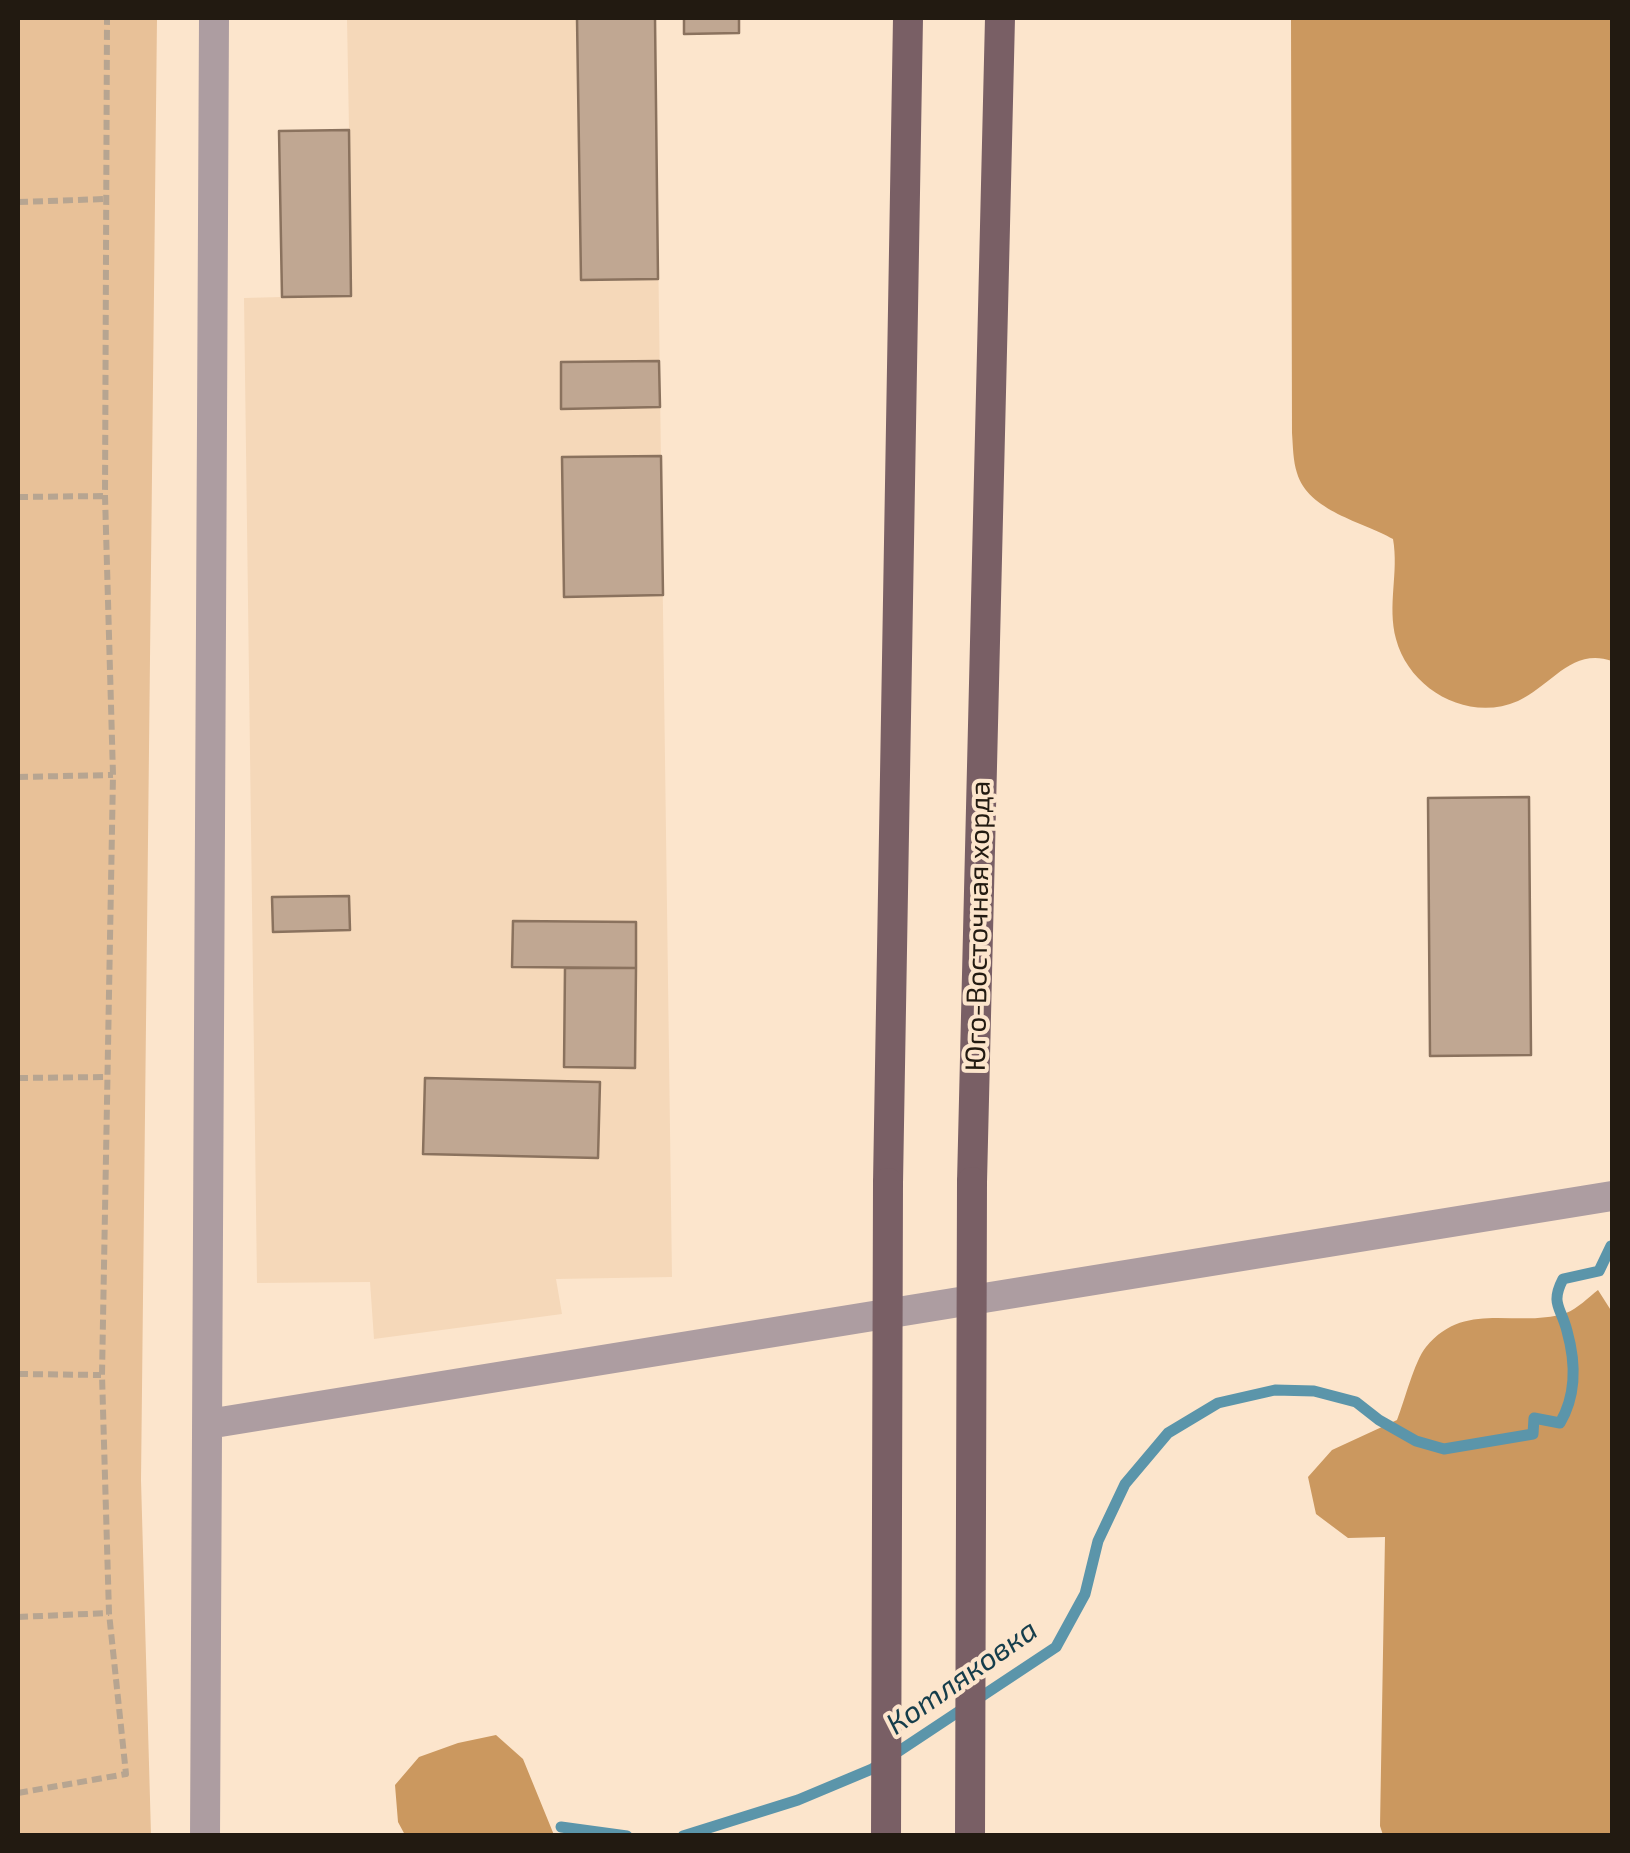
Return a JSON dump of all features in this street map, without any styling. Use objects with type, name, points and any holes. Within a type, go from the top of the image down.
[{"type":"main road","points":[[886,1836],[888,1183],[908,18]]},
{"type":"main road","name":"Юго-Восточная хорда","points":[[970,1836],[972,1182],[1000,18]]},
{"type":"street","points":[[205,1836],[214,18]]},
{"type":"street","points":[[208,1424],[1612,1196]]},
{"type":"path","points":[[18,1793],[126,1774],[109,1614],[102,1375],[114,775],[105,496],[107,18]]},
{"type":"path","points":[[18,202],[107,199]]},
{"type":"path","points":[[18,497],[105,496]]},
{"type":"path","points":[[18,777],[114,775]]},
{"type":"path","points":[[18,1078],[106,1077]]},
{"type":"path","points":[[18,1374],[102,1375]]},
{"type":"path","points":[[18,1617],[109,1614]]},
{"type":"shaded area","points":[[18,18],[157,18],[141,1480],[151,1835],[18,1835]]},
{"type":"shaded area","points":[[347,18],[655,18],[672,1277],[556,1279],[562,1314],[374,1339],[370,1282],[257,1283],[244,298],[281,297],[279,131],[349,129]]},
{"type":"shaded area","points":[[1291,18],[1612,18],[1612,661],[1598,658],[1574,663],[1518,701],[1480,708],[1461,704],[1443,697],[1414,673],[1396,639],[1393,539],[1324,506],[1303,486],[1297,473],[1292,433]]},
{"type":"shaded area","points":[[1598,1290],[1612,1312],[1612,1835],[1383,1835],[1380,1826],[1385,1537],[1348,1538],[1316,1514],[1308,1477],[1332,1450],[1397,1420],[1422,1354],[1441,1332],[1475,1319],[1566,1313]]},
{"type":"shaded area","points":[[496,1735],[523,1759],[554,1835],[405,1835],[398,1822],[395,1785],[419,1757]]},
{"type":"building","points":[[577,18],[655,18],[658,279],[581,280]]},
{"type":"building","points":[[684,18],[739,18],[739,33],[684,34]]},
{"type":"building","points":[[349,130],[351,296],[282,297],[279,131]]},
{"type":"building","points":[[659,361],[660,407],[561,409],[561,362]]},
{"type":"building","points":[[661,456],[663,595],[564,597],[562,457]]},
{"type":"building","points":[[1529,797],[1531,1055],[1430,1056],[1428,798]]},
{"type":"building","points":[[349,896],[350,930],[273,932],[272,897]]},
{"type":"building","points":[[513,921],[636,922],[636,968],[512,967]]},
{"type":"building","points":[[565,968],[636,968],[635,1068],[564,1067]]},
{"type":"building","points":[[425,1078],[600,1082],[598,1158],[423,1154]]},
{"type":"waterway","name":"Котляковка","points":[[683,1836],[798,1800],[872,1769],[1056,1647],[1085,1594],[1098,1541],[1125,1484],[1168,1433],[1218,1403],[1275,1390],[1314,1391],[1356,1402],[1416,1441],[1444,1449],[1533,1434],[1534,1418],[1560,1423],[1570,1401],[1573,1367],[1558,1305],[1559,1287],[1563,1279],[1599,1271],[1611,1246]]},
{"type":"waterway","name":"Котляковка","points":[[561,1827],[627,1836]]}]
